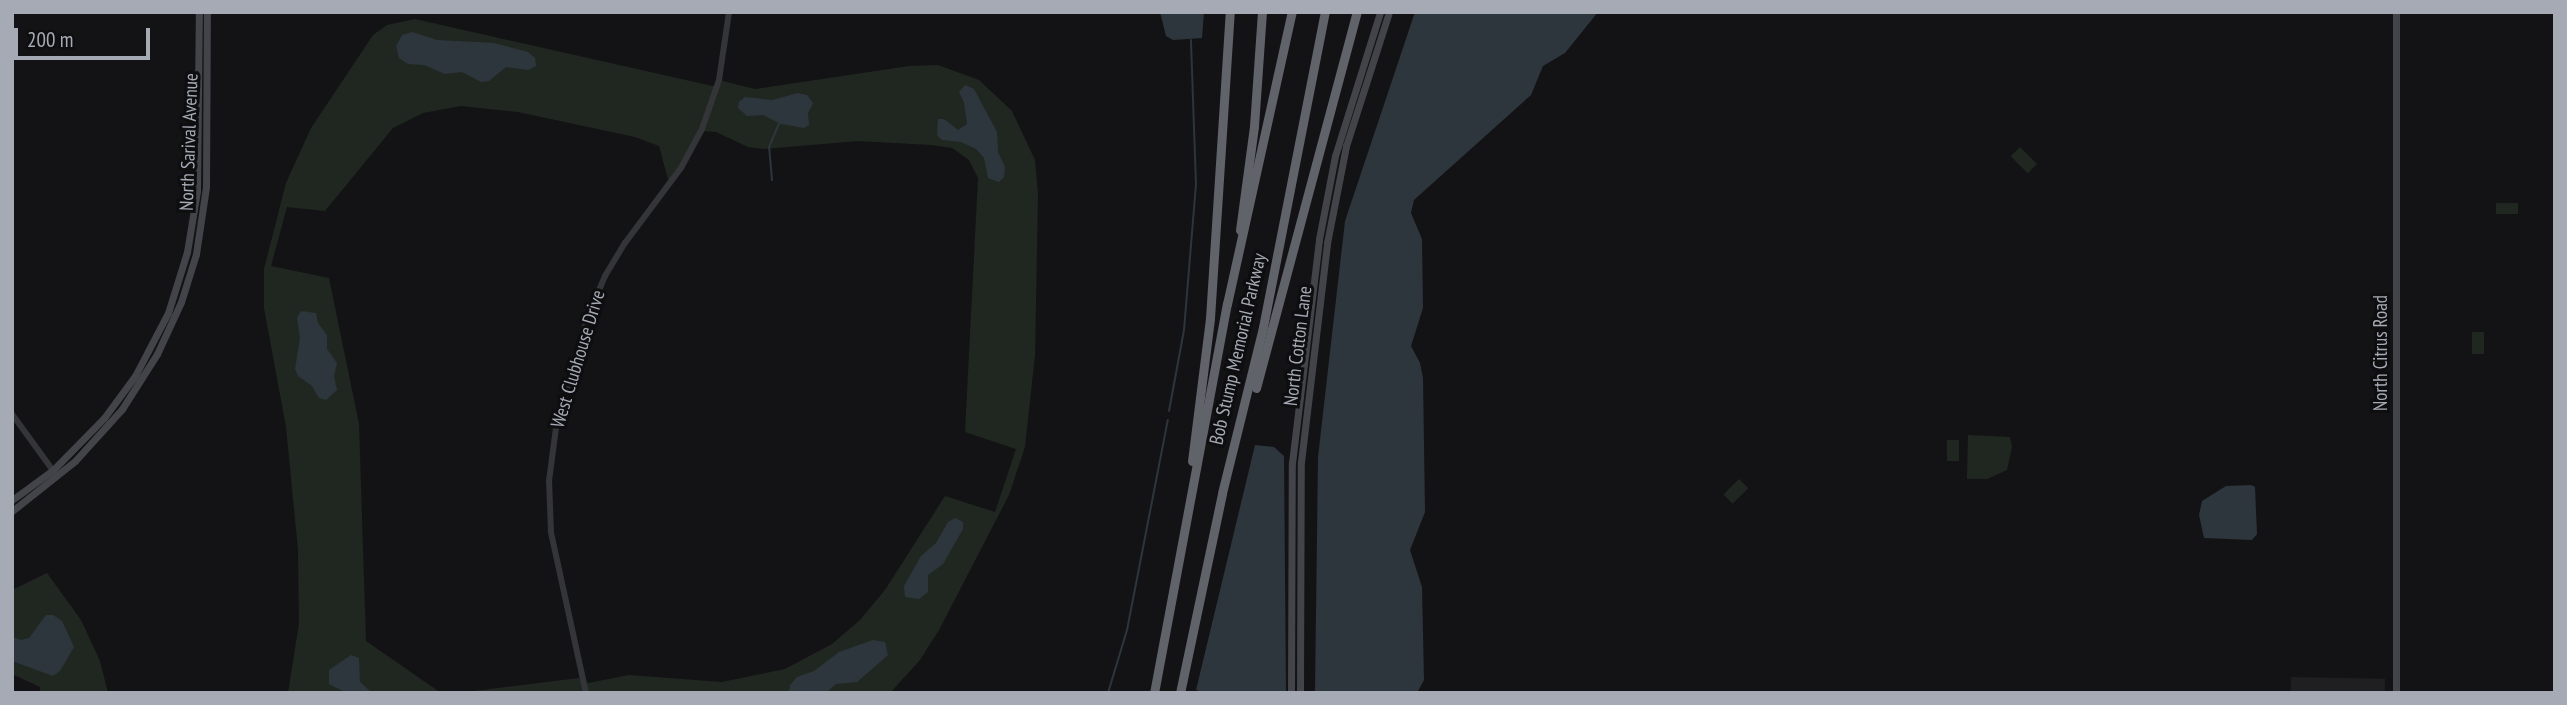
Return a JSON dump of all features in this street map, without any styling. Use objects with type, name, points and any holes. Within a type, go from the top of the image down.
[{"type":"highway","points":[[1190,501],[1190,473],[1213,282],[1230,12]]},
{"type":"highway","points":[[1227,304],[1254,126],[1262,12]]},
{"type":"highway","name":"Bob Stump Memorial Parkway","points":[[1154,693],[1227,304],[1292,12]]},
{"type":"highway","name":"Bob Stump Memorial Parkway","points":[[1180,693],[1268,306],[1327,12]]},
{"type":"highway","points":[[1218,518],[1227,494],[1357,12]]},
{"type":"main road","name":"North Sarival Avenue","points":[[55,473],[97,426],[129,384],[153,345],[177,285],[190,237],[197,191],[199,12]]},
{"type":"main road","name":"North Sarival Avenue","points":[[55,473],[92,444],[140,384],[170,329],[191,273],[200,233],[207,177],[207,12]]},
{"type":"main road","name":"North Cotton Lane","points":[[1291,693],[1292,463],[1319,239],[1335,156],[1380,12]]},
{"type":"main road","name":"North Cotton Lane","points":[[1300,693],[1301,462],[1330,223],[1346,146],[1389,12]]},
{"type":"main road","name":"North Citrus Road","points":[[2396,12],[2396,693]]},
{"type":"main road","points":[[12,500],[55,473]]},
{"type":"main road","points":[[12,511],[55,473]]},
{"type":"street","name":"West Clubhouse Drive","points":[[586,693],[551,532],[549,481],[556,428],[587,319],[605,276],[625,243],[681,168],[707,117],[719,80],[729,12]]},
{"type":"street","points":[[12,414],[55,473]]},
{"type":"shaded area","points":[[1160,12],[1204,12],[1202,38],[1173,40],[1166,36]]},
{"type":"shaded area","points":[[1415,12],[1598,12],[1565,53],[1543,66],[1531,95],[1414,200],[1411,213],[1422,239],[1423,308],[1411,346],[1420,363],[1423,378],[1425,512],[1410,550],[1422,587],[1424,680],[1417,693],[1315,691],[1318,457],[1345,221]]},
{"type":"shaded area","points":[[415,19],[717,87],[719,80],[755,89],[909,66],[938,65],[979,80],[1012,111],[1035,160],[1038,195],[1035,355],[1025,447],[1009,495],[939,630],[920,660],[890,693],[458,693],[579,678],[588,683],[629,675],[722,682],[785,669],[832,644],[860,620],[885,590],[945,496],[995,512],[1016,449],[965,432],[978,178],[969,160],[952,148],[858,141],[764,149],[748,147],[716,132],[701,131],[671,181],[668,179],[659,146],[635,137],[518,112],[461,106],[423,113],[393,128],[325,211],[287,207],[271,266],[329,278],[359,424],[366,641],[441,693],[288,693],[299,623],[298,550],[286,427],[264,308],[264,269],[286,183],[311,128],[373,35],[387,25]]},
{"type":"shaded area","points":[[412,32],[437,40],[494,43],[528,52],[535,58],[536,66],[528,70],[506,67],[489,81],[481,82],[462,72],[445,74],[424,65],[408,64],[399,58],[396,46],[402,35]]},
{"type":"shaded area","points":[[965,85],[974,89],[997,132],[998,152],[1005,167],[1004,177],[999,182],[988,178],[984,158],[976,149],[961,142],[942,140],[937,135],[938,119],[944,119],[958,130],[967,124],[964,102],[959,92]]},
{"type":"shaded area","points":[[798,93],[807,95],[813,103],[808,113],[809,125],[804,128],[781,124],[763,115],[747,116],[738,108],[739,102],[745,97],[772,100]]},
{"type":"shaded area","points":[[2020,147],[2037,164],[2028,173],[2011,156]]},
{"type":"shaded area","points":[[2496,203],[2518,203],[2518,214],[2496,214]]},
{"type":"shaded area","points":[[301,311],[316,313],[318,323],[327,335],[327,349],[337,363],[334,376],[337,390],[326,400],[319,398],[312,386],[298,376],[295,369],[300,338],[297,318]]},
{"type":"shaded area","points":[[2472,332],[2484,332],[2484,354],[2472,354]]},
{"type":"shaded area","points":[[1968,435],[2010,437],[2012,447],[2007,470],[1987,479],[1967,479]]},
{"type":"shaded area","points":[[1947,440],[1959,440],[1959,461],[1947,461]]},
{"type":"shaded area","points":[[1255,445],[1274,447],[1284,456],[1286,693],[1207,693],[1196,690]]},
{"type":"shaded area","points":[[1739,479],[1748,488],[1733,504],[1723,495]]},
{"type":"shaded area","points":[[2226,486],[2255,487],[2257,534],[2252,540],[2204,538],[2199,515],[2202,501]]},
{"type":"shaded area","points":[[955,518],[963,522],[963,529],[943,564],[928,575],[928,592],[919,599],[905,597],[904,586],[921,556],[936,543],[948,522]]},
{"type":"shaded area","points":[[47,573],[81,620],[100,661],[108,693],[40,693],[40,687],[12,674],[12,590]]},
{"type":"shaded area","points":[[46,615],[53,615],[62,621],[74,647],[60,671],[53,676],[12,661],[12,637],[21,640],[29,638]]},
{"type":"shaded area","points":[[873,640],[885,642],[888,655],[857,682],[836,684],[826,693],[789,693],[790,685],[797,677],[814,671],[839,652]]},
{"type":"shaded area","points":[[351,655],[359,658],[360,682],[372,693],[347,693],[329,684],[329,670]]},
{"type":"shaded area","points":[[2291,677],[2385,679],[2385,693],[2291,693]]},
{"type":"waterway","points":[[1169,411],[1184,330],[1196,185],[1191,40]]},
{"type":"waterway","points":[[772,180],[769,147],[779,123]]},
{"type":"waterway","points":[[1108,693],[1127,630],[1168,420]]}]
